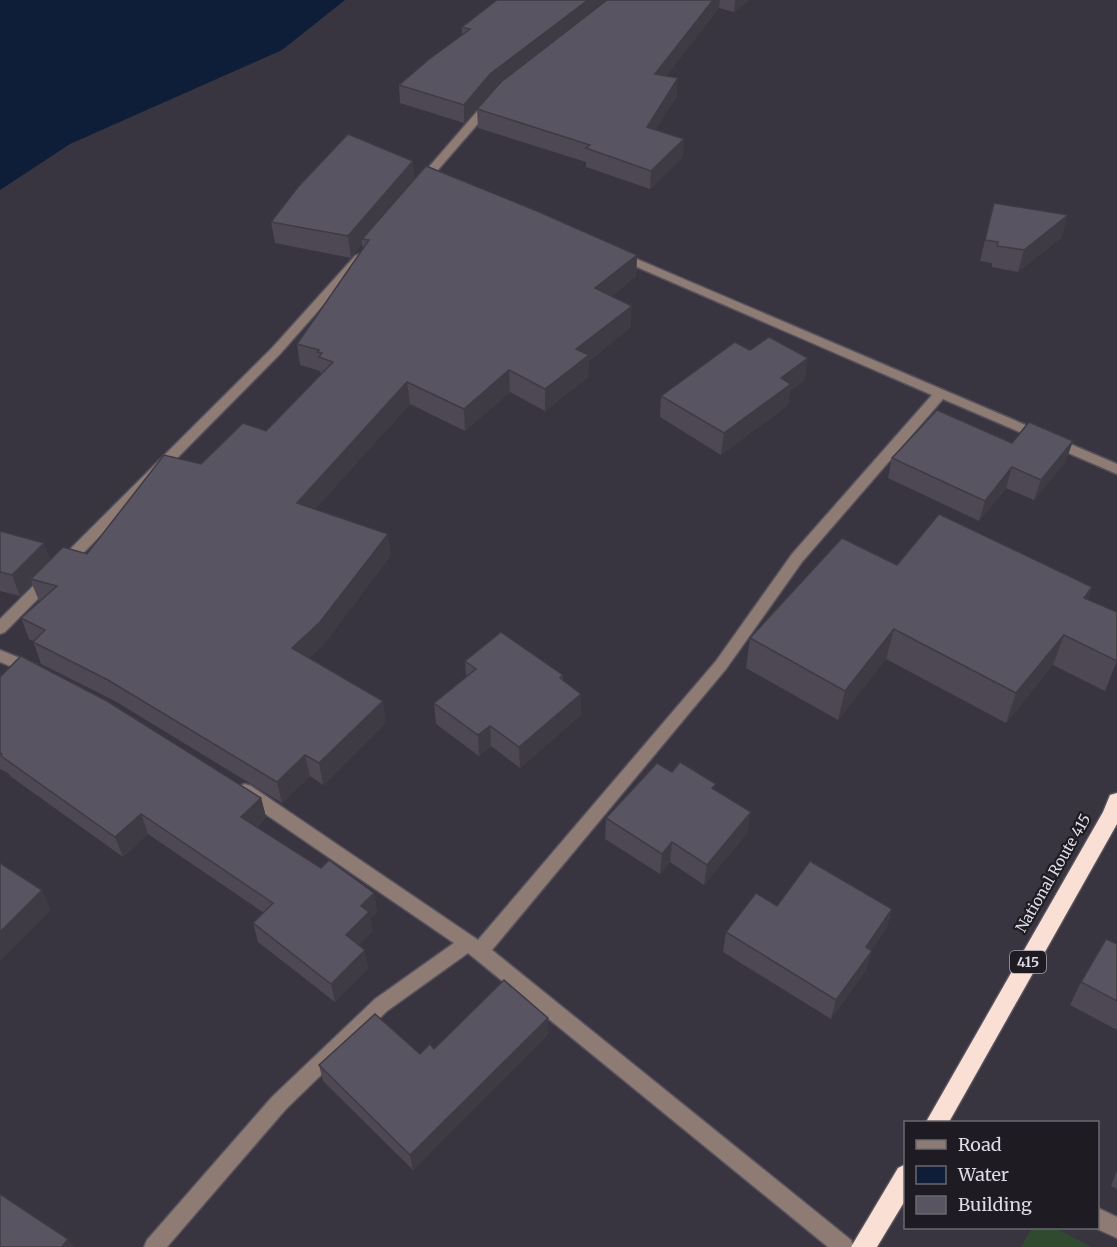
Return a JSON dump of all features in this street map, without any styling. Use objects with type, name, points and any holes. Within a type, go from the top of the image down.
[{"type":"highway","name":"National Route 415","points":[[938,1121],[1112,814],[1117,801]]},
{"type":"highway","points":[[863,1247],[904,1179]]},
{"type":"street","points":[[412,194],[433,178],[496,96]]},
{"type":"street","points":[[602,248],[1117,469]]},
{"type":"street","points":[[0,628],[276,351],[367,249]]},
{"type":"street","points":[[154,1247],[287,1095],[381,1005],[474,946],[721,665],[797,558],[941,393]]},
{"type":"street","points":[[0,656],[49,675]]},
{"type":"street","points":[[227,781],[277,811],[474,946],[844,1247]]},
{"type":"street","points":[[1099,1219],[1117,1228]]},
{"type":"green space","points":[[1031,1229],[1058,1229],[1091,1247],[1021,1247]]},
{"type":"water","points":[[0,0],[345,0],[282,50],[70,144],[0,190]]},
{"type":"building","points":[[497,0],[588,0],[490,74],[464,105],[399,85],[470,29],[462,27]]},
{"type":"building","points":[[607,0],[713,0],[655,74],[678,78],[647,127],[684,139],[651,171],[586,148],[590,145],[477,109],[501,82]]},
{"type":"building","points":[[348,134],[413,161],[348,236],[271,222],[298,187]]},
{"type":"building","points":[[426,166],[637,255],[595,288],[632,306],[576,349],[589,355],[545,389],[509,370],[464,409],[407,382],[297,503],[388,534],[320,622],[292,648],[383,701],[319,763],[305,755],[277,782],[108,680],[33,642],[45,630],[21,618],[57,586],[31,579],[63,547],[87,554],[164,455],[201,464],[243,423],[266,431],[333,362],[319,357],[322,353],[317,352],[319,350],[297,344],[369,240],[362,239]]},
{"type":"building","points":[[994,203],[1068,215],[1024,250],[997,246],[998,242],[985,240]]},
{"type":"building","points":[[769,337],[808,358],[781,378],[791,384],[724,433],[661,396],[735,342],[750,350]]},
{"type":"building","points":[[937,410],[1012,443],[1029,422],[1073,441],[1041,480],[1012,467],[985,501],[892,458]]},
{"type":"building","points":[[939,514],[1092,587],[1084,598],[1117,612],[1117,661],[1064,635],[1016,693],[894,629],[845,691],[750,638],[842,538],[897,565]]},
{"type":"building","points":[[0,531],[44,543],[12,575],[0,572]]},
{"type":"building","points":[[501,632],[563,675],[560,678],[581,694],[519,747],[490,726],[478,735],[434,703],[476,669],[465,661]]},
{"type":"building","points":[[21,656],[107,701],[261,798],[241,817],[321,868],[329,860],[374,893],[361,906],[369,912],[346,935],[365,950],[331,984],[253,923],[273,903],[141,814],[115,837],[1,756],[0,677]]},
{"type":"building","points":[[680,762],[716,784],[712,788],[751,812],[707,865],[672,842],[662,854],[606,818],[657,763],[672,772]]},
{"type":"building","points":[[810,861],[892,909],[866,947],[872,951],[836,1000],[726,932],[756,893],[777,906]]},
{"type":"building","points":[[0,863],[42,890],[0,932]]},
{"type":"building","points":[[1106,939],[1117,944],[1117,1001],[1081,982]]},
{"type":"building","points":[[504,980],[548,1018],[410,1155],[319,1065],[375,1014],[420,1054],[430,1044],[434,1049]]},
{"type":"building","points":[[0,1194],[68,1239],[62,1247],[0,1247]]}]
